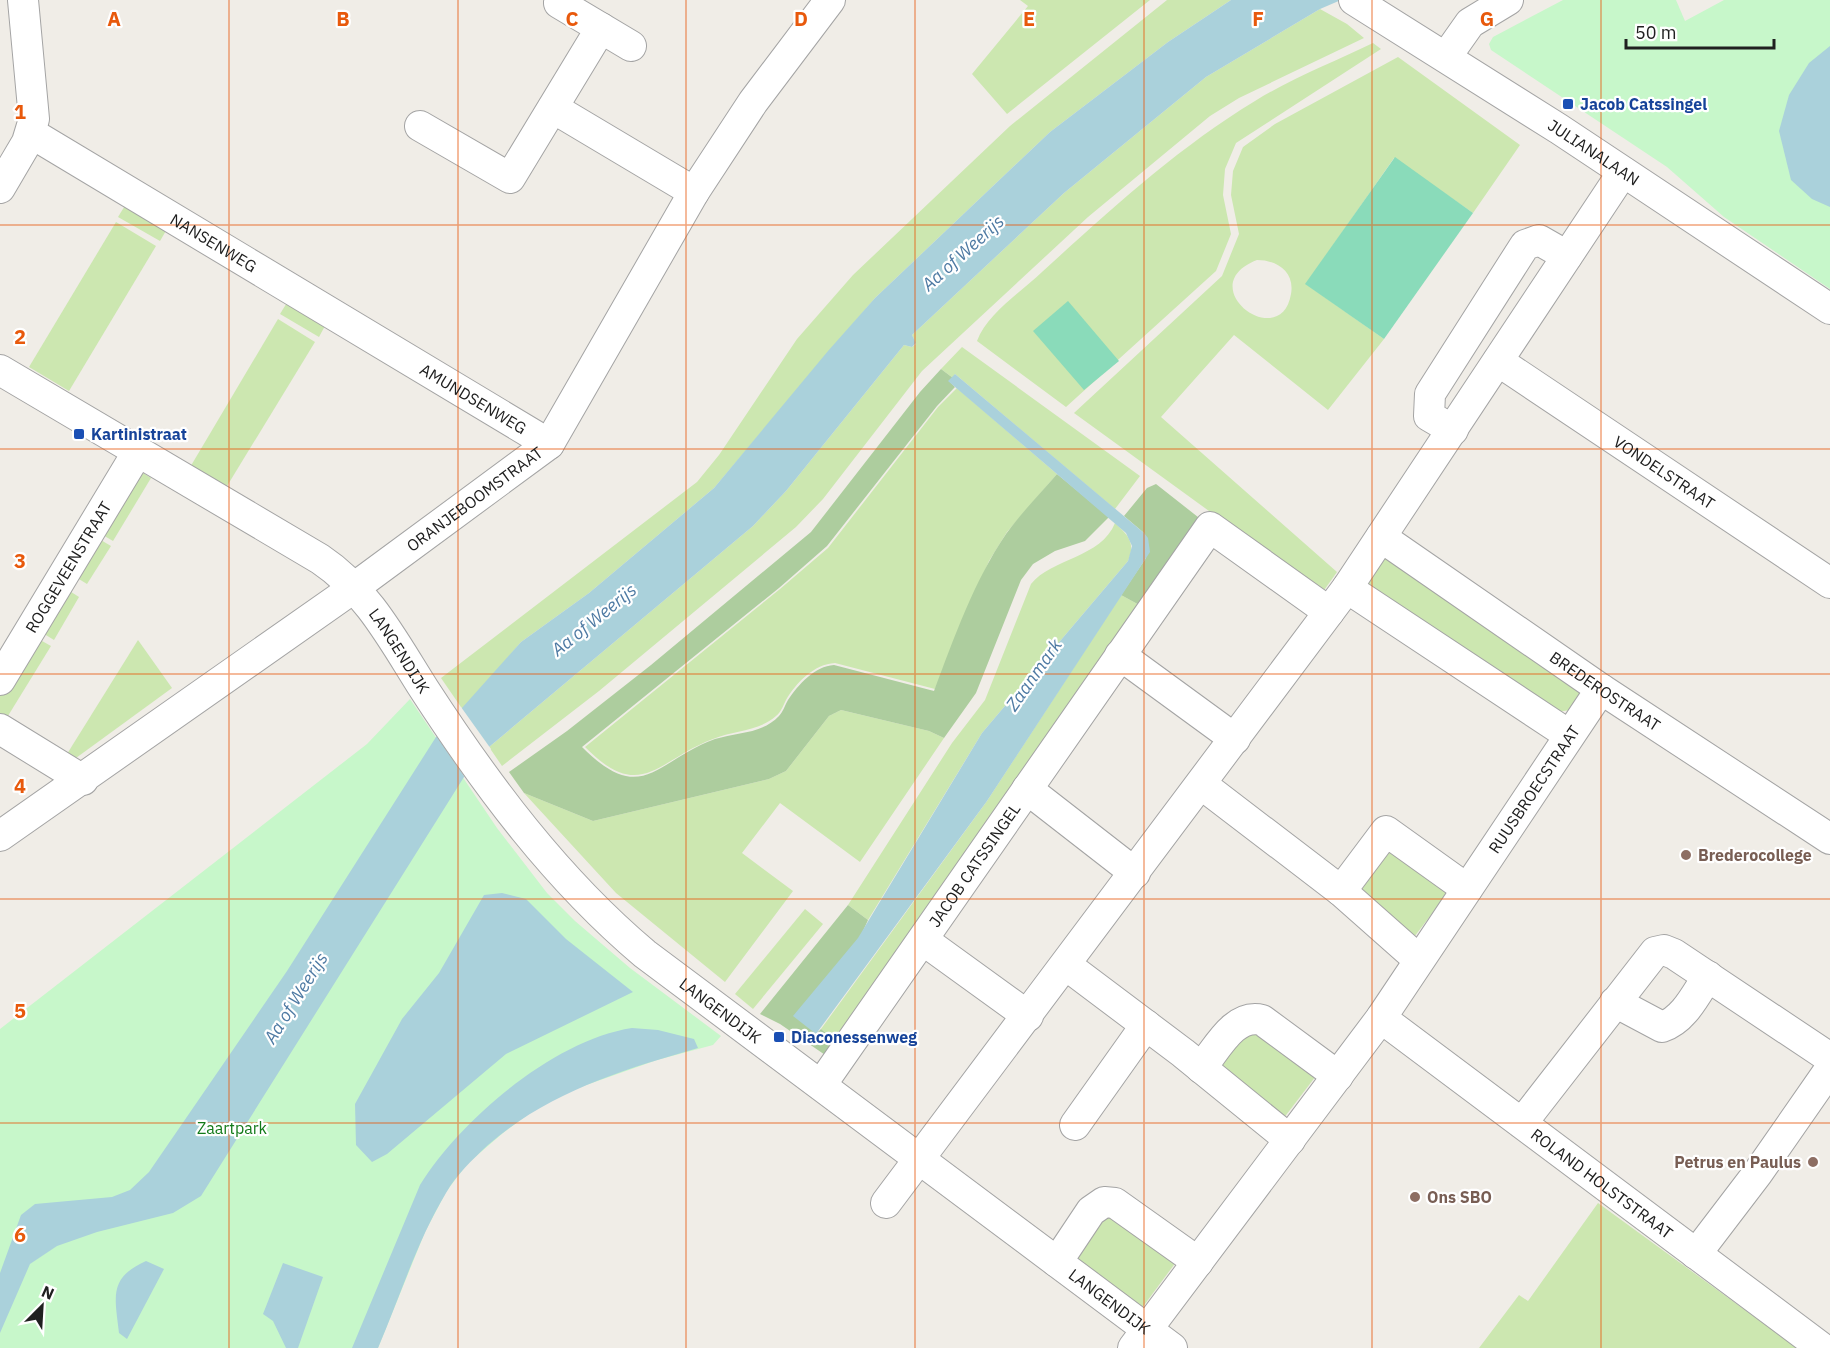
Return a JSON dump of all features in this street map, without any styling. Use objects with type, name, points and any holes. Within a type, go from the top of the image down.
[{"type":"street","points":[[0,188],[31,134],[33,106],[23,0]]},
{"type":"street","name":"ORANJEBOOMSTRAAT","points":[[0,836],[355,588],[549,444],[694,192],[753,102],[830,0]]},
{"type":"street","name":"JULIANALAAN","points":[[1354,0],[1446,57],[1830,309]]},
{"type":"street","points":[[1446,57],[1470,23],[1508,0]]},
{"type":"street","points":[[559,3],[631,46]]},
{"type":"street","points":[[420,126],[510,178],[601,28]]},
{"type":"street","points":[[552,108],[694,192]]},
{"type":"street","name":"NANSENWEG","points":[[31,134],[396,353]]},
{"type":"street","points":[[886,1203],[1347,588],[1623,172]]},
{"type":"street","points":[[1453,430],[1429,416],[1430,394],[1526,245],[1539,240],[1568,256]]},
{"type":"street","name":"AMUNDSENWEG","points":[[396,353],[549,444]]},
{"type":"street","name":"VONDELSTRAAT","points":[[1498,361],[1830,583]]},
{"type":"street","points":[[0,370],[320,559],[355,588]]},
{"type":"street","name":"ROGGEVEENSTRAAT","points":[[0,680],[137,453]]},
{"type":"street","name":"JACOB CATSSINGEL","points":[[821,1085],[1210,527],[1329,612]]},
{"type":"street","name":"BREDEROSTRAAT","points":[[1381,537],[1601,689],[1830,839]]},
{"type":"street","name":"LANGENDIJK","points":[[355,588],[368,602],[424,689],[536,846],[586,902],[615,929],[1057,1262],[1140,1339],[1172,1348]]},
{"type":"street","points":[[1347,588],[1569,735]]},
{"type":"street","points":[[1120,655],[1235,739]]},
{"type":"street","name":"RUUSBROECSTRAAT","points":[[1140,1339],[1381,1018],[1601,689]]},
{"type":"street","points":[[0,729],[83,780]]},
{"type":"street","points":[[1201,784],[1341,891],[1419,960]]},
{"type":"street","name":"JACOB CATSSINGEL","points":[[1028,789],[1135,873]]},
{"type":"street","points":[[1341,891],[1386,831],[1467,889]]},
{"type":"street","name":"JACOB CATSSINGEL","points":[[923,940],[1028,1016]]},
{"type":"street","points":[[1522,1123],[1655,952],[1664,950],[1708,976],[1830,1058]]},
{"type":"street","points":[[1066,965],[1146,1025],[1290,1140]]},
{"type":"street","points":[[1615,1002],[1662,1027],[1672,1023],[1682,1013],[1708,976]]},
{"type":"street","points":[[1201,1068],[1236,1024],[1252,1018],[1262,1020],[1338,1076]]},
{"type":"street","name":"ROLAND HOLSTSTRAAT","points":[[1381,1018],[1822,1348]]},
{"type":"street","points":[[1075,1125],[1146,1025]]},
{"type":"street","points":[[1696,1254],[1757,1174],[1830,1069]]},
{"type":"street","points":[[1057,1262],[1091,1211],[1104,1202],[1115,1203],[1198,1262]]},
{"type":"green space","points":[[1020,0],[1150,0],[1007,114],[972,74],[1028,6]]},
{"type":"green space","points":[[1167,0],[1231,0],[1168,42],[1050,132],[875,298],[714,488],[589,593],[521,642],[463,710],[441,678],[697,482],[719,455],[797,339],[853,275],[1010,126]]},
{"type":"green space","points":[[1563,0],[1676,0],[1685,21],[1724,0],[1830,0],[1830,289],[1724,217],[1667,167],[1491,50],[1489,44],[1493,37]]},
{"type":"green space","points":[[1320,9],[1347,24],[1364,38],[1239,98],[1210,116],[1088,217],[922,371],[823,499],[796,527],[599,691],[502,766],[489,747],[753,526],[786,491],[904,345],[912,347],[916,344],[912,335],[1064,193],[1206,77]]},
{"type":"green space","points":[[1373,43],[1381,49],[1236,143],[1225,169],[1223,195],[1231,234],[1216,271],[1066,407],[977,341],[988,322],[1005,304],[1118,204],[1198,139],[1269,93]]},
{"type":"green space","points":[[1398,57],[1520,145],[1473,213],[1394,158],[1306,284],[1384,339],[1328,410],[1234,335],[1161,417],[1337,572],[1322,593],[1074,413],[1222,276],[1239,234],[1231,195],[1233,171],[1243,147],[1275,124]],"holes":[[[1257,260],[1283,269],[1292,286],[1284,311],[1272,318],[1258,316],[1245,309],[1236,298],[1233,285],[1239,271]]]},
{"type":"green space","points":[[1395,157],[1473,213],[1384,339],[1305,284]]},
{"type":"green space","points":[[126,204],[167,229],[160,241],[118,217]]},
{"type":"green space","points":[[116,222],[156,246],[69,391],[29,367]]},
{"type":"green space","points":[[288,301],[326,324],[319,337],[280,314]]},
{"type":"green space","points":[[1068,301],[1119,361],[1084,390],[1033,331]]},
{"type":"green space","points":[[278,319],[315,342],[224,491],[189,469]]},
{"type":"green space","points":[[962,347],[1140,476],[1115,509],[955,374],[953,378],[941,369]]},
{"type":"green space","points":[[941,369],[953,378],[949,381],[955,387],[937,406],[827,546],[779,588],[582,747],[603,765],[620,774],[635,777],[649,774],[715,739],[749,732],[772,722],[779,716],[792,694],[802,683],[827,666],[834,665],[934,691],[984,571],[1006,534],[1057,474],[1109,517],[1085,541],[1055,551],[1033,564],[1021,580],[976,693],[944,738],[929,731],[841,710],[829,716],[786,771],[769,779],[593,821],[524,793],[509,772],[567,731],[651,665],[811,532],[920,392]]},
{"type":"green space","points":[[957,388],[1057,474],[1007,532],[989,561],[935,689],[835,663],[827,664],[800,681],[779,713],[769,721],[754,728],[713,739],[649,772],[635,775],[621,773],[604,764],[585,747],[828,548],[938,407]]},
{"type":"green space","points":[[135,468],[151,478],[113,541],[96,531]]},
{"type":"green space","points":[[1156,484],[1203,521],[1143,607],[1121,595],[1146,558],[1144,533],[1124,516],[1147,488]]},
{"type":"green space","points":[[1115,523],[1124,531],[1131,544],[1128,561],[982,733],[868,920],[848,905],[952,743],[985,700],[1031,584],[1051,568],[1099,544]]},
{"type":"green space","points":[[94,536],[111,546],[87,584],[74,576]]},
{"type":"green space","points":[[1382,556],[1583,690],[1576,709],[1558,712],[1363,583]]},
{"type":"green space","points":[[68,590],[79,597],[54,640],[41,632]]},
{"type":"green space","points":[[1121,595],[1143,607],[840,1045],[821,1029],[987,801]]},
{"type":"green space","points":[[33,636],[51,646],[3,724],[0,723],[0,694]]},
{"type":"green space","points":[[138,640],[172,688],[65,766],[62,762]]},
{"type":"green space","name":"Zaartpark","points":[[410,699],[497,828],[547,893],[575,921],[630,968],[721,1036],[713,1045],[657,1060],[575,1089],[538,1107],[467,1164],[446,1192],[425,1232],[378,1348],[0,1348],[0,1029],[367,744]]},
{"type":"green space","points":[[841,710],[929,731],[944,738],[860,862],[780,803],[742,853],[793,891],[725,982],[616,893],[524,793],[593,821],[769,779],[786,771],[829,716]]},
{"type":"green space","points":[[1384,842],[1450,890],[1411,941],[1351,888]]},
{"type":"green space","points":[[848,905],[868,920],[816,1034],[821,1029],[840,1045],[831,1059],[780,1024],[760,1014]]},
{"type":"green space","points":[[805,909],[823,924],[753,1009],[735,994]]},
{"type":"green space","points":[[1254,1023],[1319,1072],[1280,1123],[1217,1070]]},
{"type":"green space","points":[[1111,1201],[1182,1254],[1139,1312],[1069,1261]]},
{"type":"green space","points":[[1598,1203],[1797,1348],[1479,1348],[1519,1295],[1528,1301]]},
{"type":"water","name":"Aa of Weerijs","points":[[1231,0],[1341,0],[1320,9],[1206,77],[1064,193],[912,335],[916,343],[912,347],[904,345],[786,491],[753,526],[489,747],[464,777],[201,1196],[173,1213],[97,1232],[57,1246],[30,1264],[0,1333],[0,1273],[21,1215],[35,1204],[112,1197],[130,1190],[149,1172],[287,971],[436,737],[521,642],[589,593],[714,488],[875,298],[1050,132],[1168,42]]},
{"type":"water","points":[[1830,46],[1830,207],[1812,199],[1791,180],[1779,131],[1789,95],[1809,63]]},
{"type":"water","name":"Zaanmark","points":[[955,374],[1144,533],[1148,538],[1150,552],[987,801],[816,1034],[793,1016],[858,938],[982,733],[1128,561],[1132,546],[1126,533],[948,381]]},
{"type":"water","points":[[502,893],[526,899],[566,939],[633,992],[506,1054],[387,1154],[372,1162],[356,1145],[355,1104],[402,1019],[439,973],[484,895]]},
{"type":"water","points":[[632,1028],[658,1030],[694,1039],[698,1048],[614,1074],[561,1097],[511,1127],[488,1145],[455,1180],[436,1211],[378,1348],[352,1348],[420,1185],[459,1134],[512,1086],[541,1066],[572,1048],[602,1035]]},
{"type":"water","points":[[146,1261],[164,1269],[127,1339],[119,1333],[116,1309],[117,1290],[125,1274]]},
{"type":"water","points":[[283,1263],[323,1277],[298,1348],[286,1348],[273,1321],[263,1314]]},
{"type":"pier","points":[[461,707],[491,749],[466,779],[435,734]]},
{"type":"place","name":"Jacob Catssingel","points":[[1568,104]]},
{"type":"place","name":"Kartinistraat","points":[[79,434]]},
{"type":"place","name":"Brederocollege","points":[[1686,855]]},
{"type":"place","name":"Diaconessenweg","points":[[779,1037]]},
{"type":"place","name":"Petrus en Paulus","points":[[1813,1162]]},
{"type":"place","name":"Ons SBO","points":[[1415,1197]]}]
